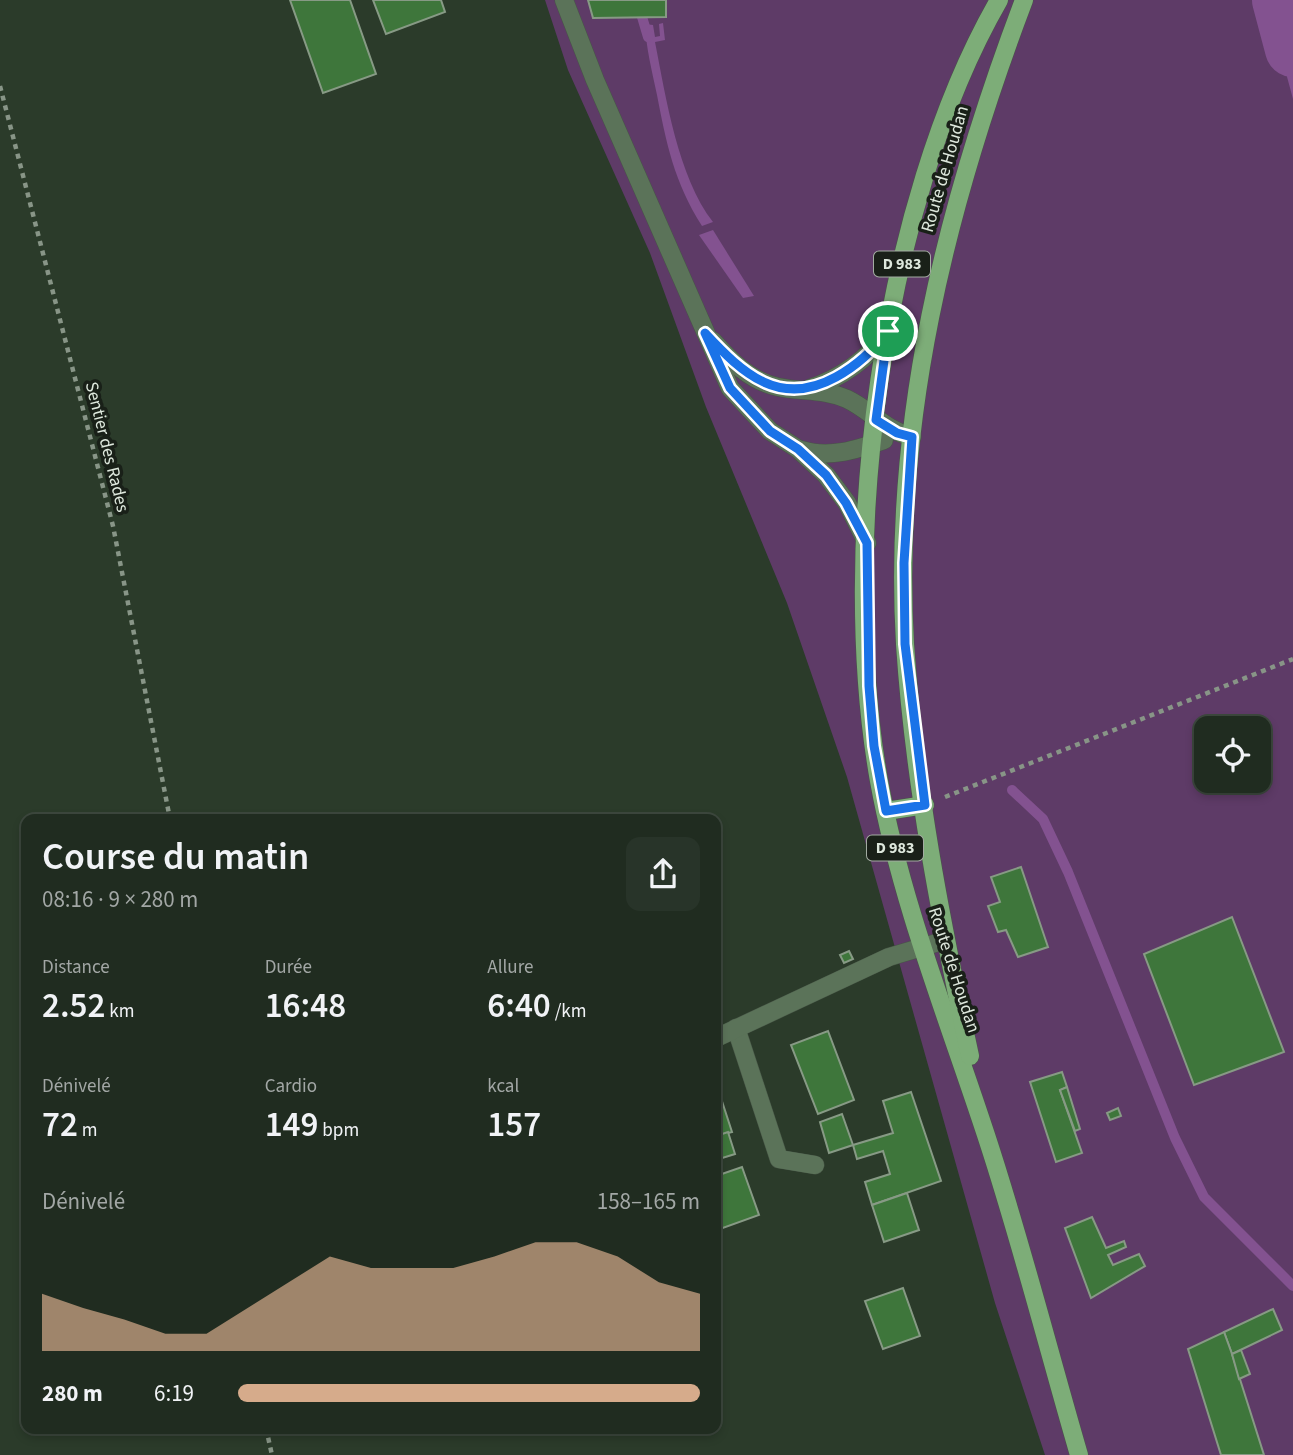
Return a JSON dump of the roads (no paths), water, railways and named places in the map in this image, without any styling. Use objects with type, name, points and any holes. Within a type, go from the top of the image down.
[{"type":"main road","name":"Route de Houdan","points":[[999,0],[962,78],[928,170],[909,235],[888,331],[873,444],[867,543],[869,686],[874,746],[886,811],[924,946],[988,1141],[1079,1455]]},
{"type":"main road","name":"Route de Houdan","points":[[988,1141],[946,940],[925,805],[905,644],[905,540],[912,437],[923,353],[951,216],[970,151],[1024,0]]},
{"type":"main road","points":[[886,811],[925,805]]},
{"type":"street","name":"Route de Houdan","points":[[564,0],[594,80],[722,373],[735,395],[770,431],[798,449],[836,486],[867,543]]},
{"type":"street","points":[[805,390],[822,385],[862,361],[888,331]]},
{"type":"street","name":"Route de Houdan","points":[[705,333],[740,369],[755,379],[777,387],[837,395],[857,404],[897,433],[912,437]]},
{"type":"street","points":[[798,449],[824,454],[892,438],[912,437]]},
{"type":"street","points":[[721,1036],[889,957],[946,940]]},
{"type":"street","points":[[736,1028],[779,1159],[815,1165]]},
{"type":"waterway","points":[[637,0],[648,37]]},
{"type":"waterway","points":[[1280,0],[1293,49]]},
{"type":"waterway","points":[[1012,790],[1043,819],[1068,872],[1175,1138],[1204,1197],[1293,1286]]}]
